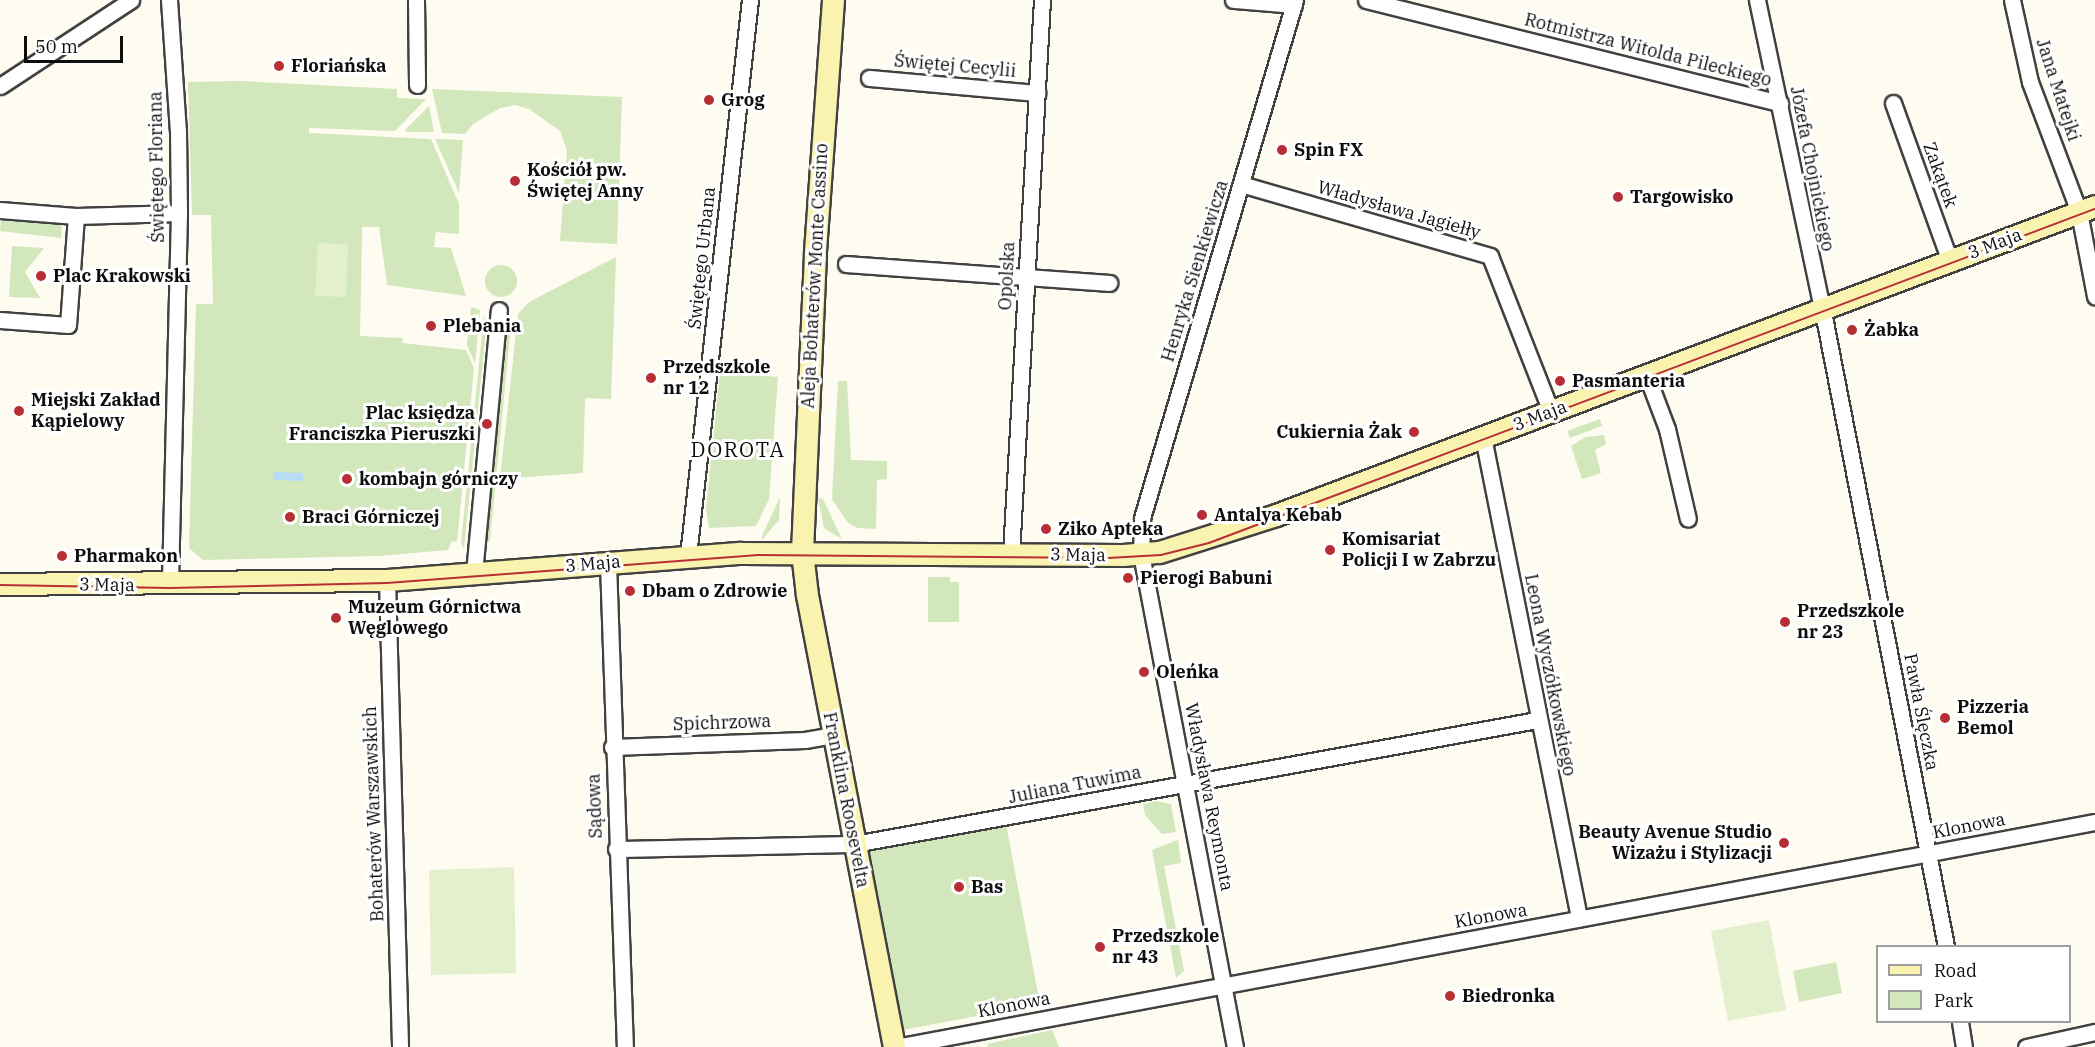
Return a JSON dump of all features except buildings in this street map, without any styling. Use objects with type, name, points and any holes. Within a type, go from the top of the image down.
[{"type":"street","points":[[0,86],[131,0]]},
{"type":"street","points":[[416,0],[417,85]]},
{"type":"street","name":"Świętego Urbana","points":[[688,556],[750,0]]},
{"type":"street","name":"Aleja Bohaterów Monte Cassino","points":[[802,552],[814,254],[833,0]]},
{"type":"street","name":"Opolska","points":[[1011,554],[1042,0]]},
{"type":"street","points":[[1233,0],[1295,3]]},
{"type":"street","name":"Rotmistrza Witolda Pileckiego","points":[[1366,0],[1780,103]]},
{"type":"street","name":"Józefa Chojnickiego","points":[[1757,0],[1822,309]]},
{"type":"street","name":"Jana Matejki","points":[[2012,0],[2030,81],[2087,209],[2095,296]]},
{"type":"street","name":"Henryka Sienkiewicza","points":[[1141,554],[1142,518],[1295,3]]},
{"type":"street","name":"Świętego Floriana","points":[[167,5],[178,131],[179,213],[170,585]]},
{"type":"street","name":"Świętej Cecylii","points":[[869,78],[1037,93]]},
{"type":"street","name":"Zakątek","points":[[1893,103],[1950,261]]},
{"type":"street","name":"Władysława Jagiełły","points":[[1241,184],[1490,256],[1551,412]]},
{"type":"street","name":"3 Maja","points":[[0,584],[170,585],[387,580],[688,556],[802,552],[1141,554],[1187,546],[1551,412],[2087,209]]},
{"type":"street","points":[[0,210],[76,216],[179,213]]},
{"type":"street","points":[[0,320],[68,324],[76,216]]},
{"type":"street","points":[[846,264],[1109,283]]},
{"type":"street","name":"Pawła Ślęczka","points":[[1822,309],[1946,945]]},
{"type":"street","points":[[474,573],[499,310]]},
{"type":"street","points":[[1647,375],[1667,429],[1688,519]]},
{"type":"street","name":"Leona Wyczółkowskiego","points":[[1483,437],[1537,720],[1579,920]]},
{"type":"street","name":"Franklina Roosevelta","points":[[802,552],[833,735],[894,1047]]},
{"type":"street","name":"Władysława Reymonta","points":[[1141,554],[1187,784],[1235,1047]]},
{"type":"street","name":"Sądowa","points":[[608,563],[612,747],[625,1047]]},
{"type":"street","name":"Bohaterów Warszawskich","points":[[387,580],[400,1047]]},
{"type":"street","name":"Juliana Tuwima","points":[[616,849],[854,844],[1537,720]]},
{"type":"street","name":"Spichrzowa","points":[[612,747],[805,740],[833,735]]},
{"type":"street","name":"Klonowa","points":[[894,1047],[2095,822]]},
{"type":"street","points":[[1960,1023],[1964,1047]]},
{"type":"street","points":[[2026,1047],[2095,1032]]},
{"type":"green space","points":[[240,81],[397,89],[397,98],[426,99],[395,131],[309,128],[309,133],[431,139],[459,204],[459,234],[436,232],[434,247],[451,248],[466,296],[387,285],[379,227],[362,227],[360,336],[403,338],[402,343],[466,350],[474,368],[457,542],[452,541],[448,550],[379,556],[203,560],[189,548],[196,304],[213,304],[211,215],[192,215],[188,82]]},
{"type":"green space","points":[[432,89],[622,97],[617,244],[560,241],[567,150],[560,131],[529,109],[515,105],[500,108],[473,124],[465,134],[442,133]]},
{"type":"green space","points":[[429,106],[434,132],[407,132],[405,130]]},
{"type":"green space","points":[[435,139],[463,140],[459,193]]},
{"type":"green space","points":[[1,221],[62,224],[61,238],[0,231]]},
{"type":"green space","points":[[318,243],[348,244],[346,297],[315,296]]},
{"type":"green space","points":[[12,246],[44,248],[25,272],[40,298],[9,297]]},
{"type":"green space","points":[[616,257],[611,399],[585,398],[583,473],[500,479],[518,314],[529,302]]},
{"type":"green space","points":[[501,265],[512,270],[517,281],[512,292],[501,297],[490,292],[485,281],[490,270]]},
{"type":"green space","points":[[471,307],[480,310],[475,364],[467,345]]},
{"type":"green space","points":[[484,314],[486,329],[464,549],[461,543]]},
{"type":"green space","points":[[512,314],[490,541],[486,541],[507,328]]},
{"type":"green space","points":[[720,372],[778,377],[769,499],[756,526],[709,528],[706,509]]},
{"type":"green space","points":[[838,381],[847,381],[851,460],[887,461],[887,479],[877,480],[876,529],[858,528],[848,523],[832,499]]},
{"type":"green space","points":[[1600,419],[1602,426],[1570,438],[1567,431]]},
{"type":"green space","points":[[1604,435],[1606,444],[1595,450],[1601,473],[1582,479],[1571,446],[1586,437]]},
{"type":"green space","points":[[780,497],[779,520],[762,540],[762,536]]},
{"type":"green space","points":[[818,498],[823,499],[842,539],[824,528]]},
{"type":"green space","points":[[928,577],[950,577],[950,582],[959,582],[959,622],[928,622]]},
{"type":"green space","points":[[1156,801],[1171,804],[1176,832],[1162,834],[1145,815],[1143,804]]},
{"type":"green space","points":[[1006,824],[1040,1004],[903,1030],[868,849]]},
{"type":"green space","points":[[1178,840],[1181,863],[1164,866],[1184,971],[1176,978],[1152,850]]},
{"type":"green space","points":[[514,867],[516,973],[431,975],[429,870]]},
{"type":"green space","points":[[1769,920],[1786,1010],[1728,1021],[1711,931]]},
{"type":"green space","points":[[1836,962],[1842,993],[1799,1002],[1793,971]]},
{"type":"green space","points":[[1052,1030],[1059,1047],[988,1047],[987,1044]]},
{"type":"water","points":[[274,472],[303,473],[303,481],[274,480]]},
{"type":"tram line","points":[[0,585],[170,588],[387,583],[758,555],[1108,558],[1161,555],[1209,543],[2095,209]]},
{"type":"place","name":"Floriańska","points":[[279,66]]},
{"type":"place","name":"Grog","points":[[709,100]]},
{"type":"place","name":"Spin FX","points":[[1282,150]]},
{"type":"place","name":"Kościół pw. Świętej Anny","points":[[515,181]]},
{"type":"place","name":"Targowisko","points":[[1618,197]]},
{"type":"place","name":"Plac Krakowski","points":[[41,276]]},
{"type":"place","name":"Plebania","points":[[431,326]]},
{"type":"place","name":"Żabka","points":[[1852,330]]},
{"type":"place","name":"Przedszkole nr 12","points":[[651,378]]},
{"type":"place","name":"Pasmanteria","points":[[1560,381]]},
{"type":"place","name":"Miejski Zakład Kąpielowy","points":[[19,411]]},
{"type":"place","name":"Plac księdza Franciszka Pieruszki","points":[[487,424]]},
{"type":"place","name":"Cukiernia Żak","points":[[1414,432]]},
{"type":"place","name":"kombajn górniczy","points":[[347,479]]},
{"type":"place","name":"Antalya Kebab","points":[[1202,515]]},
{"type":"place","name":"Braci Górniczej","points":[[290,517]]},
{"type":"place","name":"Ziko Apteka","points":[[1046,529]]},
{"type":"place","name":"Komisariat Policji I w Zabrzu","points":[[1330,550]]},
{"type":"place","name":"Pharmakon","points":[[62,556]]},
{"type":"place","name":"Pierogi Babuni","points":[[1128,578]]},
{"type":"place","name":"Dbam o Zdrowie","points":[[630,591]]},
{"type":"place","name":"Muzeum Górnictwa Węglowego","points":[[336,618]]},
{"type":"place","name":"Przedszkole nr 23","points":[[1785,622]]},
{"type":"place","name":"Oleńka","points":[[1144,672]]},
{"type":"place","name":"Pizzeria Bemol","points":[[1945,718]]},
{"type":"place","name":"Beauty Avenue Studio Wizażu i Stylizacji","points":[[1784,843]]},
{"type":"place","name":"Bas","points":[[959,887]]},
{"type":"place","name":"Przedszkole nr 43","points":[[1100,947]]},
{"type":"place","name":"Biedronka","points":[[1450,996]]},
{"type":"district","name":"DOROTA","points":[[738,449]]}]
